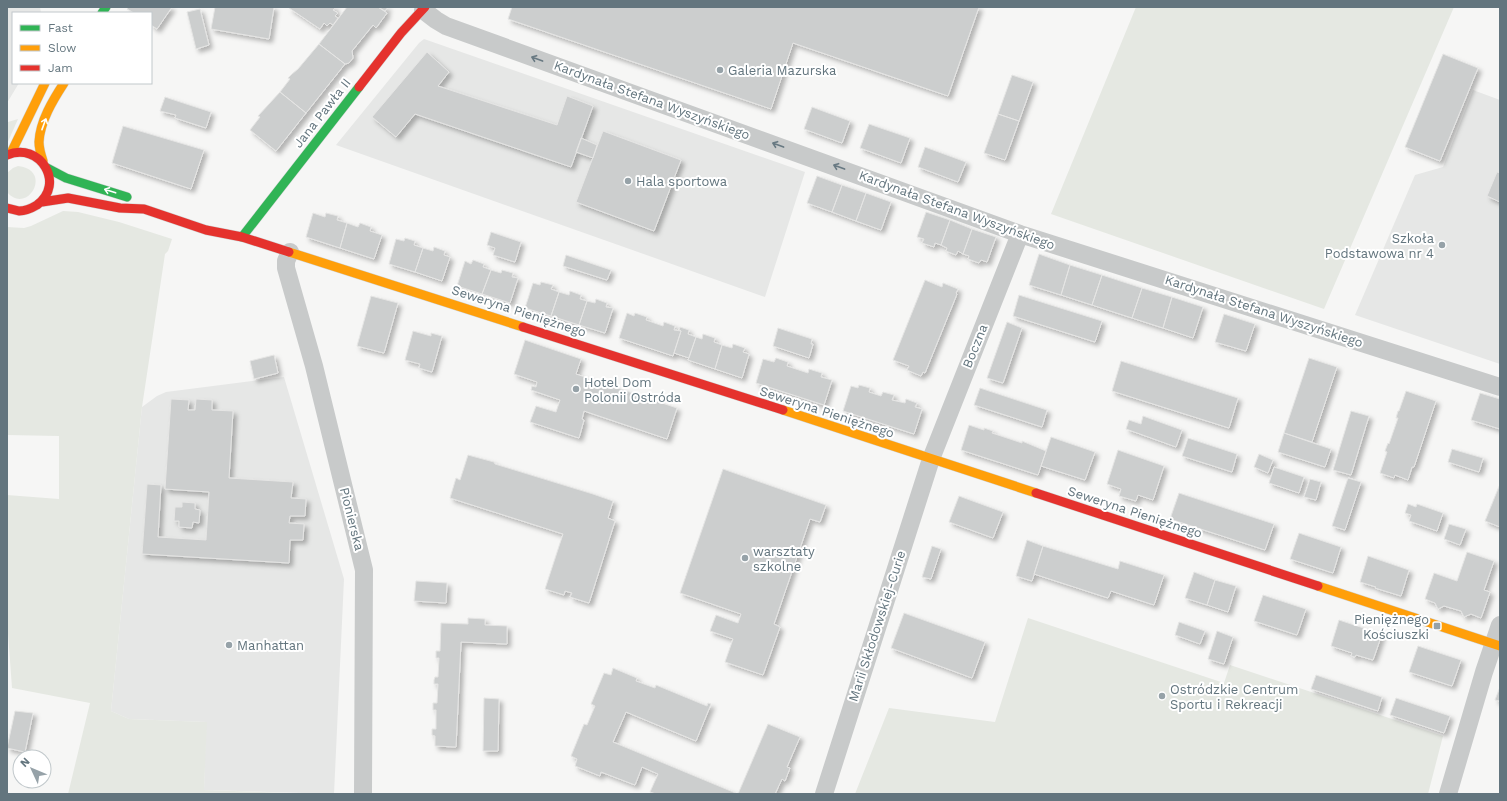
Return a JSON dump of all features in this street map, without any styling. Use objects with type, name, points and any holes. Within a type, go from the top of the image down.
[{"type":"street","name":"Kardynała Stefana Wyszyńskiego","points":[[424,8],[436,20],[446,26],[1020,234],[1500,386]]},
{"type":"street","name":"Jana Pawła II","points":[[242,237],[401,33],[424,8]]},
{"type":"street","points":[[9,154],[22,132],[37,97],[44,84]]},
{"type":"street","points":[[42,202],[50,186],[50,177],[39,148],[40,137],[51,107],[63,84]]},
{"type":"street","name":"Seweryna Pieniężnego","points":[[9,154],[19,151],[28,152],[36,156],[57,174],[126,197],[144,209],[206,230],[242,237],[290,252],[931,459],[1497,645]]},
{"type":"street","name":"Seweryna Pieniężnego","points":[[9,210],[28,210],[36,207],[42,202],[68,198],[120,208],[144,209]]},
{"type":"street","name":"Boczna","points":[[931,459],[1020,234]]},
{"type":"street","name":"Pionierska","points":[[290,252],[286,261],[286,268],[314,366],[364,570],[363,794]]},
{"type":"street","name":"Marii Skłodowskiej-Curie","points":[[824,794],[931,459]]},
{"type":"street","points":[[1448,794],[1484,672],[1497,645],[1500,625]]},
{"type":"shaded area","points":[[7,7],[40,7],[41,12],[12,12],[12,84],[18,84],[7,103]]},
{"type":"shaded area","points":[[1136,7],[1454,7],[1324,309],[1051,214]]},
{"type":"shaded area","points":[[424,39],[805,172],[765,297],[336,145],[419,43]]},
{"type":"shaded area","name":"Szkoła Podstawowa nr 4","points":[[1473,90],[1500,100],[1500,364],[1355,315],[1415,175],[1443,167]]},
{"type":"shaded area","points":[[18,119],[7,144],[7,124],[8,122]]},
{"type":"shaded area","points":[[18,166],[29,169],[34,175],[36,182],[34,190],[22,199],[15,198],[7,192],[7,173]]},
{"type":"shaded area","points":[[63,211],[78,212],[119,222],[172,239],[168,251],[165,254],[142,407],[111,711],[129,719],[207,722],[204,790],[320,794],[68,794],[90,703],[12,688],[7,620],[7,495],[59,499],[59,436],[7,435],[7,227],[24,228],[31,226]]},
{"type":"shaded area","name":"Manhattan","points":[[284,377],[344,579],[334,794],[204,790],[206,722],[129,719],[111,711],[142,407],[157,396],[166,392]]},
{"type":"shaded area","name":"Ostródzkie Centrum Sportu i Rekreacji","points":[[1028,618],[1224,683],[1230,665],[1443,736],[1428,794],[855,794],[889,708],[995,722]]},
{"type":"building","points":[[129,7],[172,7],[157,29],[152,26],[152,12],[132,12],[127,9]]},
{"type":"building","points":[[215,7],[274,7],[269,39],[211,29]]},
{"type":"building","points":[[336,7],[333,10],[338,13],[335,16],[338,18],[333,25],[330,23],[327,26],[324,23],[320,29],[289,8]]},
{"type":"building","points":[[347,7],[378,7],[387,13],[376,28],[373,25],[352,51],[353,58],[349,63],[345,64],[319,44]]},
{"type":"building","points":[[378,7],[388,7],[385,11]]},
{"type":"building","name":"Galeria Mazurska","points":[[512,7],[979,7],[948,96],[793,43],[771,109],[508,19]]},
{"type":"building","points":[[200,9],[209,45],[196,49],[187,12]]},
{"type":"building","points":[[319,44],[345,64],[306,113],[280,92],[290,79],[288,78],[298,69]]},
{"type":"building","points":[[427,52],[449,72],[438,86],[557,125],[567,96],[593,106],[571,167],[415,114],[396,137],[372,117]]},
{"type":"building","points":[[1443,54],[1478,68],[1440,161],[1405,147]]},
{"type":"building","points":[[1012,75],[1033,82],[1019,121],[998,114]]},
{"type":"building","points":[[280,92],[306,113],[276,151],[250,130],[260,117],[258,116]]},
{"type":"building","points":[[165,97],[211,112],[206,128],[175,118],[176,115],[160,111]]},
{"type":"building","points":[[812,107],[850,121],[842,143],[804,129]]},
{"type":"building","points":[[998,114],[1019,121],[1005,160],[984,153]]},
{"type":"building","points":[[869,124],[910,138],[901,163],[860,148]]},
{"type":"building","points":[[123,126],[204,150],[191,189],[112,163]]},
{"type":"building","name":"Hala sportowa","points":[[603,131],[681,160],[654,231],[576,202]]},
{"type":"building","points":[[581,138],[597,145],[593,158],[576,152]]},
{"type":"building","points":[[925,147],[966,162],[958,182],[918,167]]},
{"type":"building","points":[[1497,172],[1500,173],[1500,202],[1487,196]]},
{"type":"building","points":[[817,176],[842,185],[832,212],[807,203]]},
{"type":"building","points":[[842,185],[866,193],[856,221],[832,212]]},
{"type":"building","points":[[866,193],[891,202],[881,230],[856,221]]},
{"type":"building","points":[[926,212],[950,220],[941,245],[935,243],[934,247],[922,243],[924,239],[917,237]]},
{"type":"building","points":[[313,213],[325,217],[326,213],[338,216],[337,220],[347,223],[340,248],[306,237]]},
{"type":"building","points":[[950,220],[972,229],[963,254],[958,251],[956,255],[946,251],[947,248],[941,245]]},
{"type":"building","points":[[347,223],[358,227],[360,223],[371,227],[370,231],[382,235],[374,259],[340,248]]},
{"type":"building","points":[[972,229],[996,237],[987,262],[981,260],[979,263],[968,259],[969,256],[963,254]]},
{"type":"building","points":[[491,232],[521,242],[515,262],[493,255],[495,248],[487,245]]},
{"type":"building","points":[[405,238],[415,241],[414,245],[423,248],[415,272],[389,264],[396,239],[404,241]]},
{"type":"building","points":[[434,247],[445,251],[444,255],[450,257],[442,281],[415,272],[423,248],[433,251]]},
{"type":"building","points":[[1039,254],[1070,265],[1061,295],[1029,285]]},
{"type":"building","points":[[566,255],[611,270],[607,280],[563,266]]},
{"type":"building","points":[[473,260],[484,264],[483,267],[491,270],[482,294],[457,286],[465,261],[471,264]]},
{"type":"building","points":[[1070,265],[1102,275],[1092,305],[1061,295]]},
{"type":"building","points":[[491,270],[501,273],[502,270],[513,273],[512,277],[518,278],[510,303],[482,294]]},
{"type":"building","points":[[1102,275],[1142,288],[1132,318],[1092,305]]},
{"type":"building","points":[[925,280],[942,287],[943,283],[958,289],[925,373],[923,372],[921,376],[907,370],[909,366],[893,360]]},
{"type":"building","points":[[541,282],[553,285],[551,289],[559,292],[551,316],[525,308],[533,283],[540,285]]},
{"type":"building","points":[[1142,288],[1172,297],[1163,328],[1132,318]]},
{"type":"building","points":[[570,291],[581,295],[580,299],[587,301],[579,325],[551,316],[559,292],[569,295]]},
{"type":"building","points":[[1019,295],[1102,321],[1095,342],[1013,316]]},
{"type":"building","points":[[371,296],[398,303],[384,353],[357,346]]},
{"type":"building","points":[[1172,297],[1203,307],[1193,338],[1163,328]]},
{"type":"building","points":[[596,299],[607,303],[606,307],[613,308],[605,333],[579,325],[587,301],[595,303]]},
{"type":"building","points":[[627,313],[634,316],[635,313],[647,317],[646,320],[663,326],[664,322],[675,326],[674,330],[681,331],[673,356],[619,338]]},
{"type":"building","points":[[1224,314],[1255,324],[1246,351],[1215,342]]},
{"type":"building","points":[[1007,322],[1022,328],[1003,383],[987,378]]},
{"type":"building","points":[[680,327],[689,330],[688,334],[696,337],[689,358],[674,353],[681,331],[679,330]]},
{"type":"building","points":[[778,328],[812,339],[811,344],[813,344],[809,358],[773,346]]},
{"type":"building","points":[[413,331],[431,336],[431,333],[442,336],[432,372],[419,368],[420,364],[405,360]]},
{"type":"building","points":[[703,334],[715,338],[714,342],[722,345],[715,369],[688,360],[696,337],[702,339]]},
{"type":"building","name":"Hotel Dom Polonii Ostróda","points":[[525,340],[581,359],[576,374],[677,408],[667,439],[584,411],[582,419],[584,420],[579,438],[530,422],[536,406],[556,412],[560,400],[531,390],[532,386],[536,387],[537,382],[514,374]]},
{"type":"building","points":[[733,344],[745,348],[743,352],[749,354],[742,378],[715,369],[722,345],[732,348]]},
{"type":"building","points":[[274,355],[278,373],[254,379],[250,361]]},
{"type":"building","points":[[776,358],[788,362],[787,366],[808,373],[809,369],[822,373],[821,377],[832,380],[824,405],[756,383],[763,359],[774,362]]},
{"type":"building","points":[[1309,358],[1337,367],[1312,442],[1284,433]]},
{"type":"building","points":[[1121,361],[1238,398],[1229,428],[1112,391]]},
{"type":"building","points":[[859,385],[870,388],[869,392],[881,396],[883,392],[894,395],[892,400],[905,403],[906,399],[917,403],[915,407],[922,409],[914,434],[843,411],[851,386],[858,388]]},
{"type":"building","points":[[980,388],[1047,410],[1042,427],[974,405]]},
{"type":"building","points":[[1406,391],[1436,401],[1414,467],[1412,467],[1408,480],[1395,475],[1394,478],[1380,473],[1387,452],[1385,451],[1388,443],[1389,444],[1398,418],[1396,418],[1398,411]]},
{"type":"building","points":[[1480,393],[1500,399],[1500,429],[1471,420]]},
{"type":"building","points":[[171,399],[189,400],[188,410],[195,410],[196,399],[212,400],[212,410],[233,411],[229,478],[293,482],[291,498],[306,499],[305,516],[290,516],[289,523],[304,524],[303,540],[290,540],[289,563],[142,554],[147,484],[161,485],[158,537],[206,540],[209,492],[165,489]]},
{"type":"building","points":[[1351,411],[1369,416],[1351,475],[1333,470]]},
{"type":"building","points":[[1143,416],[1182,430],[1176,447],[1126,429],[1129,420],[1141,424]]},
{"type":"building","points":[[969,425],[984,430],[984,428],[993,431],[992,433],[1022,443],[1022,441],[1046,451],[1038,475],[961,450]]},
{"type":"building","points":[[1284,433],[1331,449],[1325,467],[1278,452]]},
{"type":"building","points":[[1051,437],[1095,452],[1085,480],[1041,466]]},
{"type":"building","points":[[1188,438],[1237,454],[1232,472],[1182,456]]},
{"type":"building","points":[[1452,449],[1483,458],[1479,472],[1448,462]]},
{"type":"building","points":[[1118,450],[1164,466],[1153,500],[1138,495],[1136,501],[1119,496],[1121,489],[1107,484]]},
{"type":"building","points":[[1259,454],[1273,460],[1268,473],[1254,467]]},
{"type":"building","points":[[468,455],[613,501],[608,518],[615,521],[589,603],[570,597],[572,593],[565,591],[564,595],[545,589],[563,534],[450,498],[456,478],[460,480]]},
{"type":"building","points":[[1274,467],[1304,477],[1299,493],[1269,483]]},
{"type":"building","name":"warsztaty szkolne","points":[[723,469],[826,505],[820,522],[810,519],[774,624],[780,627],[763,675],[725,662],[733,639],[710,631],[716,615],[738,623],[741,614],[680,593]]},
{"type":"building","points":[[1348,478],[1361,482],[1345,530],[1332,526]]},
{"type":"building","points":[[1310,479],[1321,482],[1316,500],[1304,497]]},
{"type":"building","points":[[1500,484],[1500,527],[1485,521]]},
{"type":"building","points":[[1179,493],[1274,524],[1265,550],[1170,519]]},
{"type":"building","points":[[959,496],[1003,512],[993,538],[949,522]]},
{"type":"building","points":[[182,502],[195,503],[195,509],[200,510],[199,523],[193,522],[192,528],[179,527],[179,521],[174,521],[175,507],[182,507]]},
{"type":"building","points":[[1408,504],[1416,507],[1417,504],[1443,513],[1437,531],[1409,521],[1411,515],[1405,513]]},
{"type":"building","points":[[1449,524],[1466,529],[1460,545],[1444,539]]},
{"type":"building","points":[[1299,533],[1341,547],[1333,573],[1290,559]]},
{"type":"building","points":[[1027,540],[1043,546],[1032,581],[1016,576]]},
{"type":"building","points":[[932,546],[941,549],[931,579],[922,577]]},
{"type":"building","points":[[1043,546],[1118,569],[1120,561],[1164,575],[1154,605],[1111,591],[1108,598],[1034,574]]},
{"type":"building","points":[[1467,552],[1494,561],[1484,590],[1490,592],[1481,618],[1471,614],[1464,617],[1461,611],[1444,606],[1438,609],[1435,603],[1425,599],[1434,573],[1457,581]]},
{"type":"building","points":[[1368,556],[1409,570],[1401,596],[1360,582]]},
{"type":"building","points":[[1194,572],[1215,580],[1207,605],[1185,598]]},
{"type":"building","points":[[1215,580],[1236,586],[1228,612],[1207,605]]},
{"type":"building","points":[[416,581],[447,583],[446,603],[414,601]]},
{"type":"building","points":[[1263,595],[1306,609],[1297,635],[1254,621]]},
{"type":"building","points":[[904,613],[985,642],[972,678],[891,648]]},
{"type":"building","points":[[468,618],[485,619],[485,625],[507,626],[507,644],[461,642],[456,747],[435,746],[435,736],[432,735],[432,729],[436,729],[436,710],[433,710],[433,703],[437,703],[438,684],[434,684],[434,680],[435,677],[438,677],[439,658],[436,658],[436,651],[440,651],[441,623],[468,624]]},
{"type":"building","points":[[1339,620],[1382,634],[1373,660],[1356,655],[1355,657],[1351,656],[1352,653],[1331,646]]},
{"type":"building","points":[[1179,622],[1205,631],[1200,644],[1175,635]]},
{"type":"building","points":[[1217,631],[1233,637],[1224,664],[1208,659]]},
{"type":"building","points":[[1418,646],[1461,660],[1452,686],[1409,672]]},
{"type":"building","points":[[613,668],[637,678],[636,681],[655,688],[656,685],[707,706],[708,703],[711,704],[696,741],[626,712],[613,742],[738,794],[656,794],[650,792],[658,774],[642,767],[635,785],[601,772],[600,776],[575,766],[577,759],[571,756],[584,724],[587,725],[595,706],[591,704],[604,673],[611,675]]},
{"type":"building","points":[[1316,675],[1382,697],[1378,711],[1311,689]]},
{"type":"building","points":[[1500,687],[1500,701],[1495,700]]},
{"type":"building","points":[[484,698],[499,699],[498,751],[483,751]]},
{"type":"building","points":[[1396,698],[1450,716],[1444,733],[1390,715]]},
{"type":"building","points":[[15,711],[33,713],[26,749],[7,748]]},
{"type":"building","points":[[768,724],[800,737],[787,767],[790,768],[785,781],[782,779],[775,794],[738,794]]},
{"type":"traffic: fast","points":[[103,12],[106,7]]},
{"type":"traffic: fast","points":[[242,237],[359,87]]},
{"type":"traffic: fast","points":[[47,168],[66,178],[127,197]]},
{"type":"traffic: slow","points":[[11,153],[45,84]]},
{"type":"traffic: slow","points":[[43,161],[39,142],[42,126],[44,119],[63,84]]},
{"type":"traffic: slow","points":[[289,252],[523,327]]},
{"type":"traffic: slow","points":[[783,410],[1036,493]]},
{"type":"traffic: slow","points":[[1318,586],[1500,646]]},
{"type":"traffic: jam","points":[[359,87],[401,33],[425,7]]},
{"type":"traffic: jam","points":[[7,155],[19,152],[30,154],[39,159],[49,176],[49,186],[45,196],[37,205],[21,211],[7,208]]},
{"type":"traffic: jam","points":[[42,202],[68,198],[120,208],[144,209],[206,230],[242,237],[289,252]]},
{"type":"traffic: jam","points":[[523,327],[783,410]]},
{"type":"traffic: jam","points":[[1036,493],[1318,586]]},
{"type":"place","name":"Galeria Mazurska","points":[[720,70]]},
{"type":"place","name":"Hala sportowa","points":[[628,181]]},
{"type":"place","name":"Szkoła Podstawowa nr 4","points":[[1442,245]]},
{"type":"place","name":"Hotel Dom Polonii Ostróda","points":[[576,389]]},
{"type":"place","name":"warsztaty szkolne","points":[[745,558]]},
{"type":"place","name":"Pieniężnego Kościuszki","points":[[1437,626]]},
{"type":"place","name":"Manhattan","points":[[229,645]]},
{"type":"place","name":"Ostródzkie Centrum Sportu i Rekreacji","points":[[1162,696]]}]
